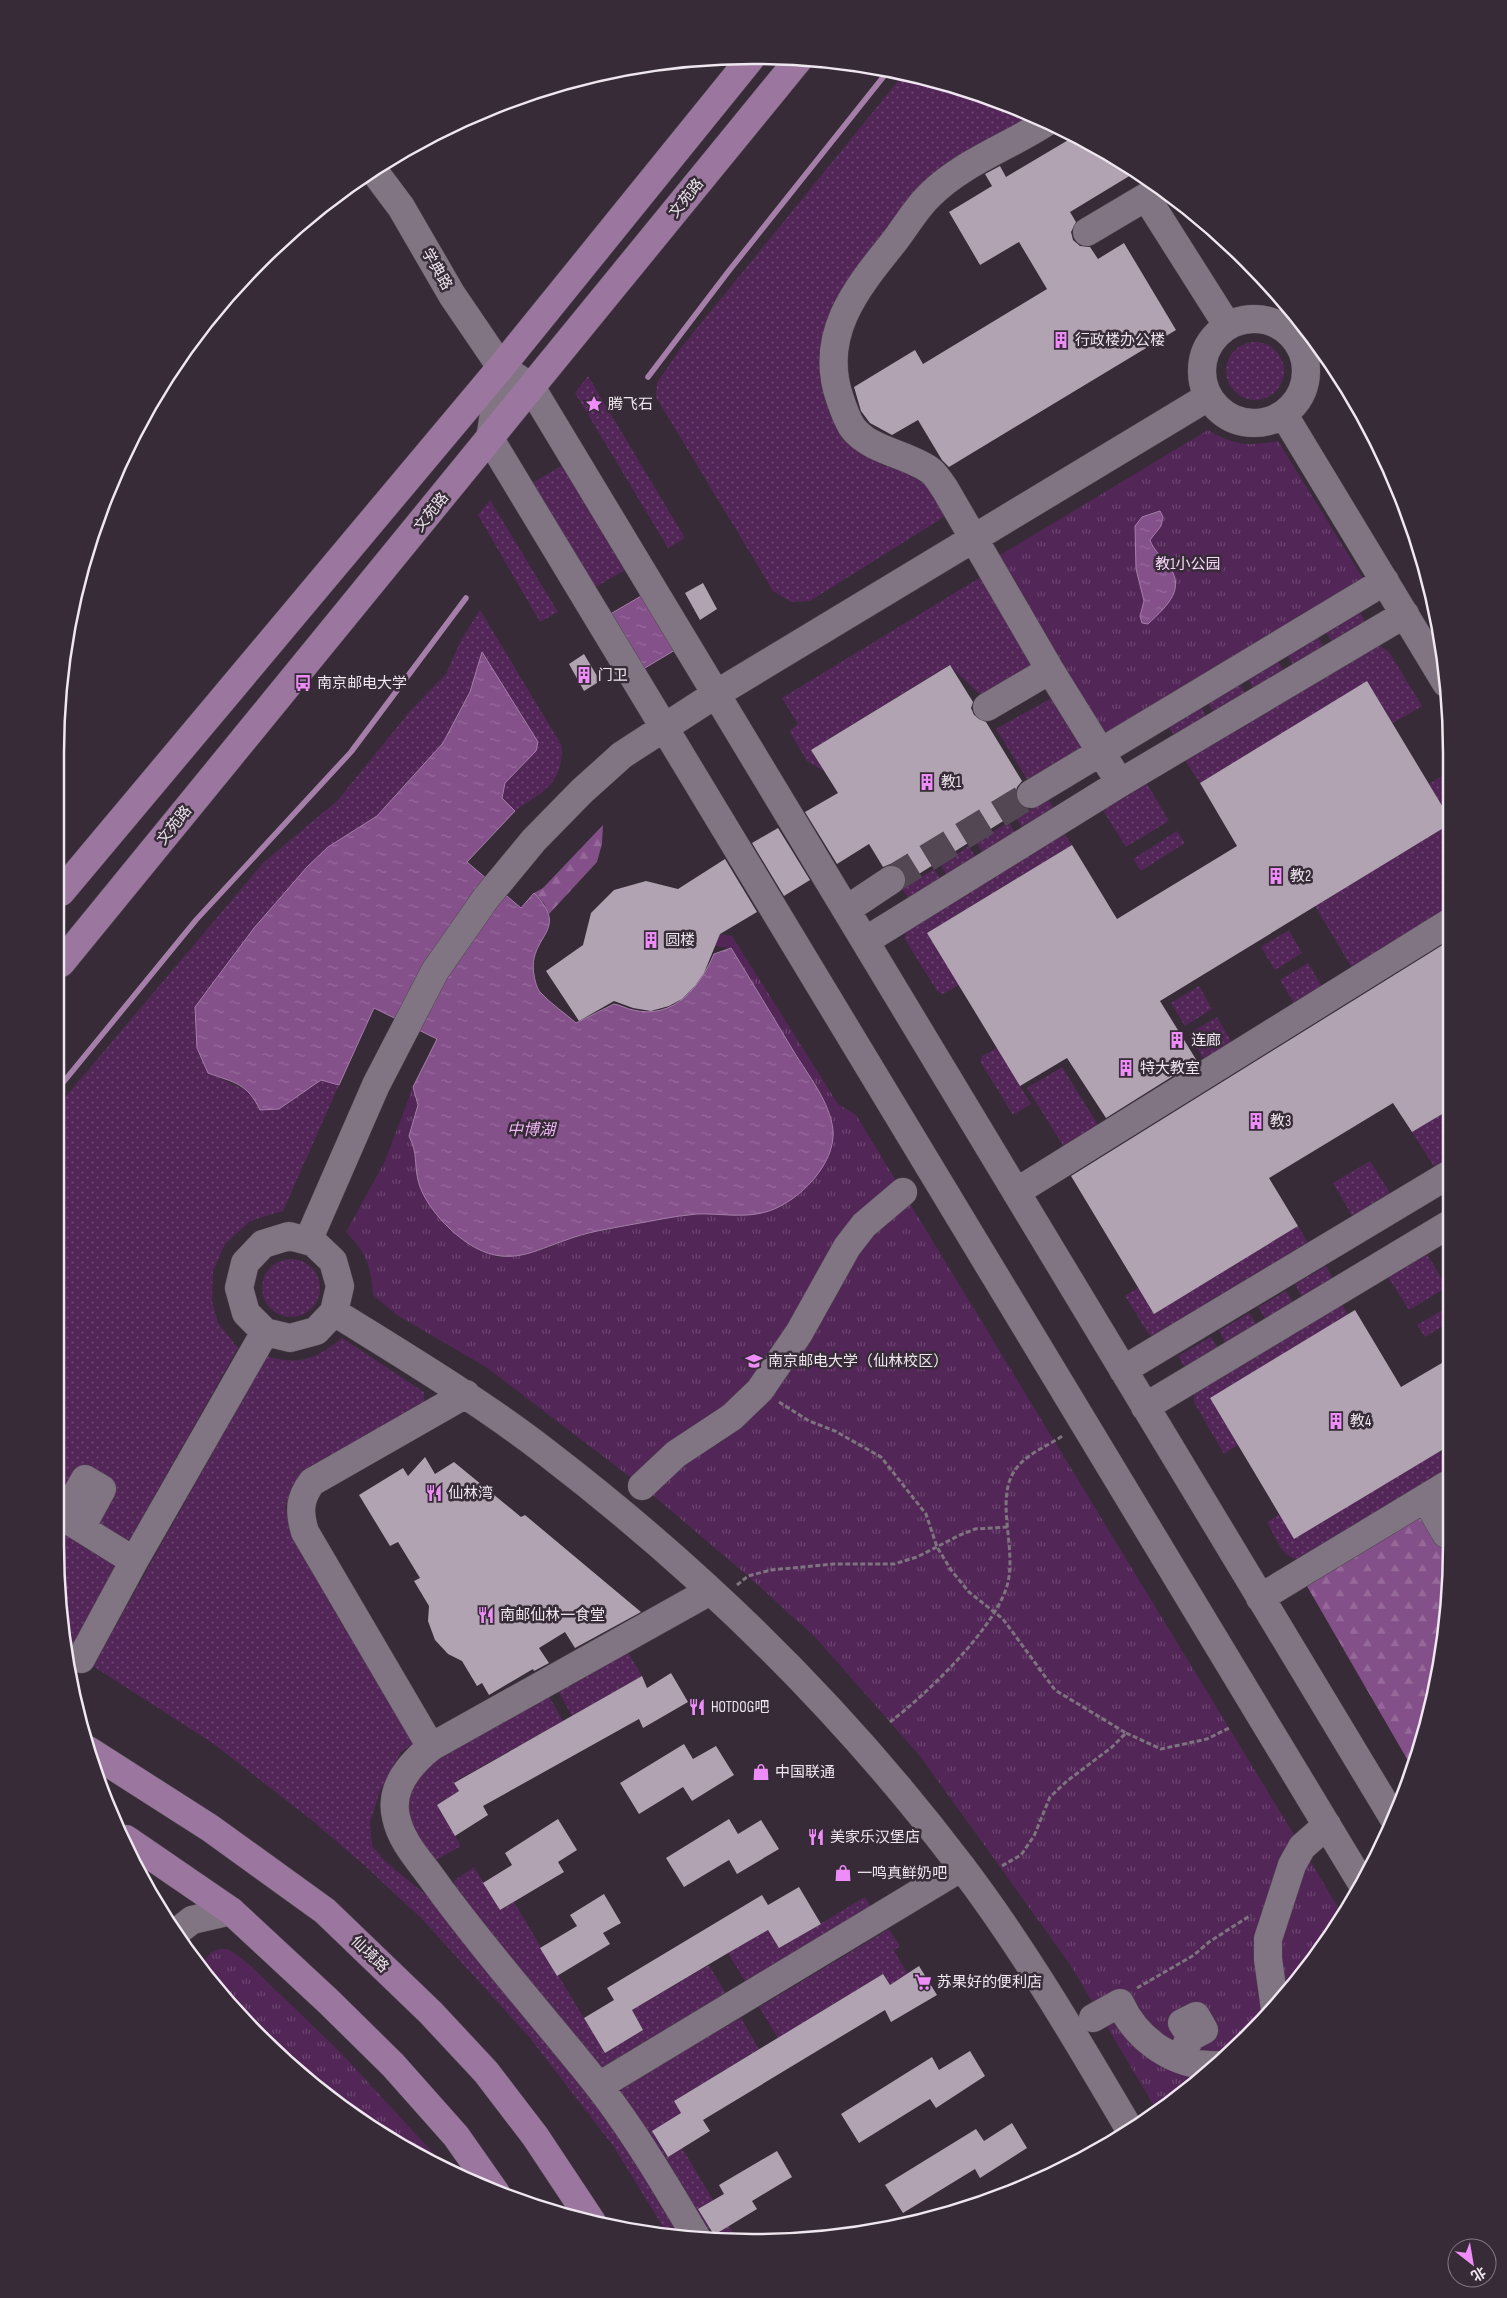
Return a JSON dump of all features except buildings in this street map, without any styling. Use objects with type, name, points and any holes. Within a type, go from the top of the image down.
[{"type":"main road","points":[[64,888],[501,367],[746,64]]},
{"type":"main road","name":"文苑路","points":[[64,959],[795,65]]},
{"type":"main road","name":"仙境路","points":[[97,1756],[210,1828],[325,1911],[431,2013],[486,2072],[535,2136],[586,2214]]},
{"type":"main road","points":[[132,1843],[231,1911],[393,2065],[456,2136],[487,2181]]},
{"type":"street","points":[[1040,126],[1007,146],[976,161],[930,195],[871,270],[843,313],[834,339],[833,366],[835,384],[852,428],[870,443],[931,471],[945,489],[1050,670],[1120,783]]},
{"type":"street","name":"学典路","points":[[377,175],[401,207],[452,295],[501,367]]},
{"type":"street","points":[[1087,232],[1146,197],[1227,325]]},
{"type":"street","points":[[1305,339],[1280,324],[1254,318],[1227,325],[1208,345],[1201,372],[1208,397],[1228,417],[1255,424],[1284,415],[1301,396],[1308,370],[1306,341]]},
{"type":"street","points":[[1358,1877],[490,439],[501,367],[531,387],[1389,1812]]},
{"type":"street","points":[[308,1241],[376,1085],[415,1006],[460,933],[486,898],[534,840],[582,791],[622,755],[716,694],[972,537],[1208,397]]},
{"type":"street","points":[[1284,415],[1438,669]]},
{"type":"street","points":[[1031,794],[1386,581]]},
{"type":"street","points":[[865,941],[1120,783],[1405,614]]},
{"type":"street","points":[[988,708],[1050,670]]},
{"type":"street","points":[[846,910],[891,880]]},
{"type":"street","points":[[1016,1192],[1443,927]]},
{"type":"street","points":[[1123,1370],[1443,1178]]},
{"type":"street","points":[[642,1486],[676,1454],[732,1417],[760,1390],[799,1333],[847,1247],[864,1225],[903,1192]]},
{"type":"street","points":[[1146,1408],[1443,1228]]},
{"type":"street","points":[[289,1236],[314,1243],[333,1261],[340,1286],[334,1312],[316,1331],[299,1336],[290,1338],[265,1332],[246,1313],[238,1288],[245,1263],[263,1244],[289,1236]]},
{"type":"street","points":[[334,1312],[466,1394],[546,1452],[591,1488],[777,1653],[898,1786],[962,1867],[1013,1938],[1127,2124]]},
{"type":"street","points":[[81,1659],[134,1561],[265,1332]]},
{"type":"street","points":[[431,1747],[305,1532],[300,1513],[303,1493],[312,1482],[466,1394]]},
{"type":"street","points":[[1260,1598],[1436,1491],[1443,1521]]},
{"type":"street","points":[[69,1520],[134,1561]]},
{"type":"street","points":[[693,2231],[666,2187],[599,2086],[454,1909],[402,1835],[395,1817],[394,1798],[402,1779],[410,1767],[431,1747],[715,1596]]},
{"type":"street","points":[[1273,1997],[1268,1960],[1268,1938],[1292,1865],[1302,1847],[1326,1825]]},
{"type":"street","points":[[599,2086],[962,1867]]},
{"type":"street","points":[[181,1929],[192,1920],[231,1911]]},
{"type":"street","points":[[1093,2018],[1120,2004],[1126,2017],[1149,2044],[1185,2047],[1206,2065]]},
{"type":"path","points":[[760,1390],[809,1421],[835,1431],[882,1457],[926,1514],[937,1548],[951,1570],[969,1592],[996,1612],[1055,1690],[1126,1733],[1161,1749],[1206,1740],[1229,1728]]},
{"type":"path","points":[[890,1722],[916,1702],[962,1654],[996,1612],[1007,1587],[1011,1561],[1005,1501],[1010,1478],[1020,1463],[1084,1422]]},
{"type":"path","points":[[715,1596],[748,1576],[771,1570],[834,1564],[894,1564],[917,1557],[975,1529],[1009,1527]]},
{"type":"path","points":[[1000,1867],[1021,1855],[1034,1836],[1041,1814],[1050,1798],[1067,1781],[1112,1747],[1126,1733]]},
{"type":"path","points":[[1120,2004],[1139,1987],[1194,1955],[1209,1942],[1253,1913]]},
{"type":"green space","points":[[899,80],[975,100],[1032,123],[865,264],[831,407],[920,472],[947,515],[810,601],[791,602],[773,591],[656,397],[657,383],[680,349]]},
{"type":"green space","points":[[1255,342],[1271,347],[1279,355],[1284,371],[1279,387],[1271,395],[1255,400],[1239,395],[1231,387],[1226,371],[1231,355],[1239,347]]},
{"type":"green space","points":[[588,376],[685,538],[668,548],[575,393]]},
{"type":"green space","name":"教1小公园","points":[[1208,430],[1234,442],[1258,444],[1278,441],[1364,580],[1106,735],[997,557]]},
{"type":"green space","points":[[568,462],[630,567],[589,591],[527,486]]},
{"type":"green space","points":[[490,500],[558,612],[540,622],[478,515]]},
{"type":"green space","points":[[981,577],[1039,668],[986,700],[949,665],[811,750],[824,771],[807,761],[789,731],[798,724],[782,698]]},
{"type":"green space","points":[[1357,607],[1367,625],[1334,645],[1323,628]]},
{"type":"green space","points":[[480,610],[562,746],[559,770],[555,779],[543,792],[515,811],[502,798],[505,783],[523,766],[482,652],[470,692],[443,743],[377,816],[328,847],[290,886],[254,928],[195,1007],[197,1048],[208,1073],[251,1092],[260,1109],[306,1090],[321,1080],[339,1085],[283,1211],[250,1221],[225,1244],[213,1271],[212,1301],[218,1323],[238,1348],[117,1562],[72,1649],[65,1590],[64,1545],[64,1098],[264,862],[337,801],[411,710],[446,674],[461,640]]},
{"type":"green space","points":[[1315,633],[1326,650],[1295,668],[1285,651]]},
{"type":"green space","points":[[1378,644],[1389,652],[1422,706],[1393,723],[1367,682],[1200,783],[1183,757]]},
{"type":"green space","points":[[1275,656],[1285,673],[1255,691],[1245,674]]},
{"type":"green space","points":[[1236,679],[1247,696],[1215,715],[1205,698]]},
{"type":"green space","points":[[1057,695],[1088,749],[1030,784],[996,729]]},
{"type":"green space","points":[[1197,701],[1208,719],[1176,738],[1165,721]]},
{"type":"green space","points":[[1443,775],[1443,807],[1429,784]]},
{"type":"green space","points":[[1146,782],[1169,821],[1126,847],[1102,809]]},
{"type":"green space","points":[[1048,799],[1057,814],[1026,833],[1016,818]]},
{"type":"green space","points":[[1009,822],[1018,838],[985,857],[976,842]]},
{"type":"green space","points":[[603,825],[602,844],[597,862],[549,914],[544,903],[534,893],[543,888]]},
{"type":"green space","points":[[1443,828],[1443,913],[1352,968],[1315,906]]},
{"type":"green space","points":[[1177,831],[1185,843],[1141,871],[1133,859]]},
{"type":"green space","points":[[1064,833],[1072,845],[927,933],[959,985],[943,994],[937,991],[905,939],[906,928]]},
{"type":"green space","points":[[969,846],[978,861],[949,880],[940,864]]},
{"type":"green space","points":[[934,869],[943,883],[912,903],[902,889]]},
{"type":"green space","points":[[1289,930],[1302,953],[1275,970],[1261,947]]},
{"type":"green space","points":[[720,934],[732,936],[838,1104],[856,1115],[1339,1909],[1301,1964],[1272,1999],[1208,2063],[1154,2106],[1071,1966],[920,1756],[815,1637],[748,1576],[642,1486],[486,1367],[397,1315],[373,1295],[367,1261],[359,1247],[346,1232],[385,1161],[413,1087],[418,1105],[409,1136],[416,1150],[418,1182],[426,1196],[496,1257],[543,1250],[566,1240],[591,1233],[670,1217],[698,1214],[828,1112],[819,1093],[731,948],[714,946]]},
{"type":"green space","points":[[1308,963],[1323,988],[1295,1005],[1280,980]]},
{"type":"green space","points":[[1199,986],[1212,1009],[1185,1026],[1171,1003]]},
{"type":"green space","points":[[1217,1017],[1232,1043],[1204,1060],[1189,1034]]},
{"type":"green space","points":[[997,1048],[1031,1104],[1013,1115],[980,1061],[982,1056]]},
{"type":"green space","points":[[1062,1067],[1100,1128],[1066,1150],[1027,1088]]},
{"type":"green space","points":[[1443,1114],[1443,1164],[1435,1168],[1412,1132]]},
{"type":"green space","points":[[1370,1161],[1392,1196],[1354,1219],[1333,1183]]},
{"type":"green space","points":[[1298,1226],[1310,1246],[1153,1337],[1148,1333],[1125,1296],[1138,1288],[1154,1313]]},
{"type":"green space","points":[[1425,1251],[1443,1280],[1443,1289],[1409,1310],[1386,1274]]},
{"type":"green space","points":[[291,1259],[302,1261],[315,1272],[320,1288],[318,1299],[307,1312],[291,1317],[280,1315],[267,1304],[262,1288],[264,1277],[275,1264]]},
{"type":"green space","points":[[1326,1266],[1335,1283],[1304,1301],[1295,1284]]},
{"type":"green space","points":[[1286,1291],[1296,1307],[1268,1323],[1258,1307]]},
{"type":"green space","points":[[1339,1299],[1348,1315],[1210,1398],[1238,1445],[1224,1454],[1194,1402],[1194,1391]]},
{"type":"green space","points":[[1443,1310],[1443,1326],[1425,1337],[1417,1325]]},
{"type":"green space","points":[[1249,1313],[1259,1328],[1228,1347],[1219,1331]]},
{"type":"green space","points":[[1211,1337],[1220,1351],[1187,1371],[1178,1356]]},
{"type":"green space","points":[[342,1338],[424,1392],[424,1403],[299,1482],[285,1507],[292,1528],[414,1743],[401,1752],[380,1791],[370,1822],[372,1846],[387,1863],[441,1907],[607,2115],[680,2230],[664,2228],[614,2147],[530,2038],[422,1919],[314,1822],[214,1744],[93,1666],[267,1356],[298,1360],[316,1356]]},
{"type":"green space","points":[[1439,1451],[1443,1458],[1443,1474],[1300,1559],[1288,1555],[1284,1551],[1267,1522],[1280,1514]]},
{"type":"green space","points":[[1425,1508],[1443,1539],[1442,1590],[1437,1635],[1430,1679],[1408,1761],[1304,1581]]},
{"type":"green space","points":[[626,1649],[642,1676],[572,1716],[557,1689]]},
{"type":"green space","points":[[547,1693],[563,1721],[454,1782],[459,1791],[437,1805],[461,1846],[432,1862],[402,1806],[421,1768]]},
{"type":"green space","points":[[474,1867],[500,1910],[514,1902],[605,2053],[643,2030],[632,2010],[709,1965],[728,1997],[602,2075],[452,1890],[455,1880]]},
{"type":"green space","points":[[865,1897],[873,1909],[748,1986],[728,1953],[768,1930],[780,1948]]},
{"type":"green space","points":[[889,1929],[900,1946],[894,1951],[908,1974],[890,1985],[883,1974],[778,2038],[759,2007]]},
{"type":"green space","points":[[219,1949],[227,1949],[251,1966],[342,2054],[437,2157],[370,2118],[299,2063],[235,1999],[206,1964],[204,1962],[210,1953]]},
{"type":"green space","points":[[741,2018],[759,2049],[674,2101],[681,2113],[682,2148],[713,2200],[699,2209],[712,2233],[704,2233],[615,2090]]},
{"type":"green space","points":[[729,2226],[734,2234],[716,2233]]},
{"type":"water","points":[[1160,511],[1163,517],[1161,526],[1150,540],[1172,571],[1175,588],[1173,596],[1168,603],[1148,624],[1142,623],[1140,616],[1144,601],[1136,569],[1135,526],[1142,517]]},
{"type":"water","points":[[648,592],[680,647],[640,671],[607,616]]},
{"type":"water","name":"中博湖","points":[[482,652],[538,742],[536,751],[505,783],[502,798],[515,811],[467,862],[521,908],[534,893],[545,906],[549,917],[549,926],[536,951],[534,975],[537,987],[545,997],[576,1023],[614,1004],[648,1012],[661,1010],[673,1005],[693,989],[714,954],[731,948],[818,1089],[828,1109],[833,1130],[832,1143],[822,1168],[803,1190],[780,1206],[769,1211],[751,1215],[697,1214],[671,1217],[582,1235],[522,1255],[500,1256],[476,1248],[449,1228],[426,1200],[418,1180],[415,1153],[409,1136],[418,1105],[413,1087],[437,1039],[374,1008],[339,1085],[321,1080],[279,1109],[260,1110],[245,1089],[233,1082],[208,1073],[197,1048],[195,1007],[254,928],[307,867],[328,847],[377,816],[443,743],[470,692]]},
{"type":"waterway","points":[[648,377],[728,272],[884,76]]},
{"type":"waterway","points":[[64,1081],[196,920],[351,752],[466,598]]},
{"type":"tunnel","points":[[891,880],[1031,794]]},
{"type":"place","name":"行政楼办公楼","points":[[1061,340]]},
{"type":"place","name":"腾飞石","points":[[594,404]]},
{"type":"place","name":"门卫","points":[[584,675]]},
{"type":"place","name":"南京邮电大学","points":[[303,683]]},
{"type":"place","name":"教1","points":[[927,782]]},
{"type":"place","name":"教2","points":[[1276,876]]},
{"type":"place","name":"圆楼","points":[[651,940]]},
{"type":"place","name":"连廊","points":[[1177,1040]]},
{"type":"place","name":"特大教室","points":[[1126,1068]]},
{"type":"place","name":"教3","points":[[1256,1121]]},
{"type":"place","name":"南京邮电大学（仙林校区）","points":[[754,1361]]},
{"type":"place","name":"教4","points":[[1336,1421]]},
{"type":"place","name":"仙林湾","points":[[434,1493]]},
{"type":"place","name":"南邮仙林一食堂","points":[[486,1615]]},
{"type":"place","name":"HOTDOG吧","points":[[697,1707]]},
{"type":"place","name":"中国联通","points":[[761,1772]]},
{"type":"place","name":"美家乐汉堡店","points":[[816,1837]]},
{"type":"place","name":"一鸣真鲜奶吧","points":[[843,1873]]},
{"type":"place","name":"苏果好的便利店","points":[[923,1982]]}]
